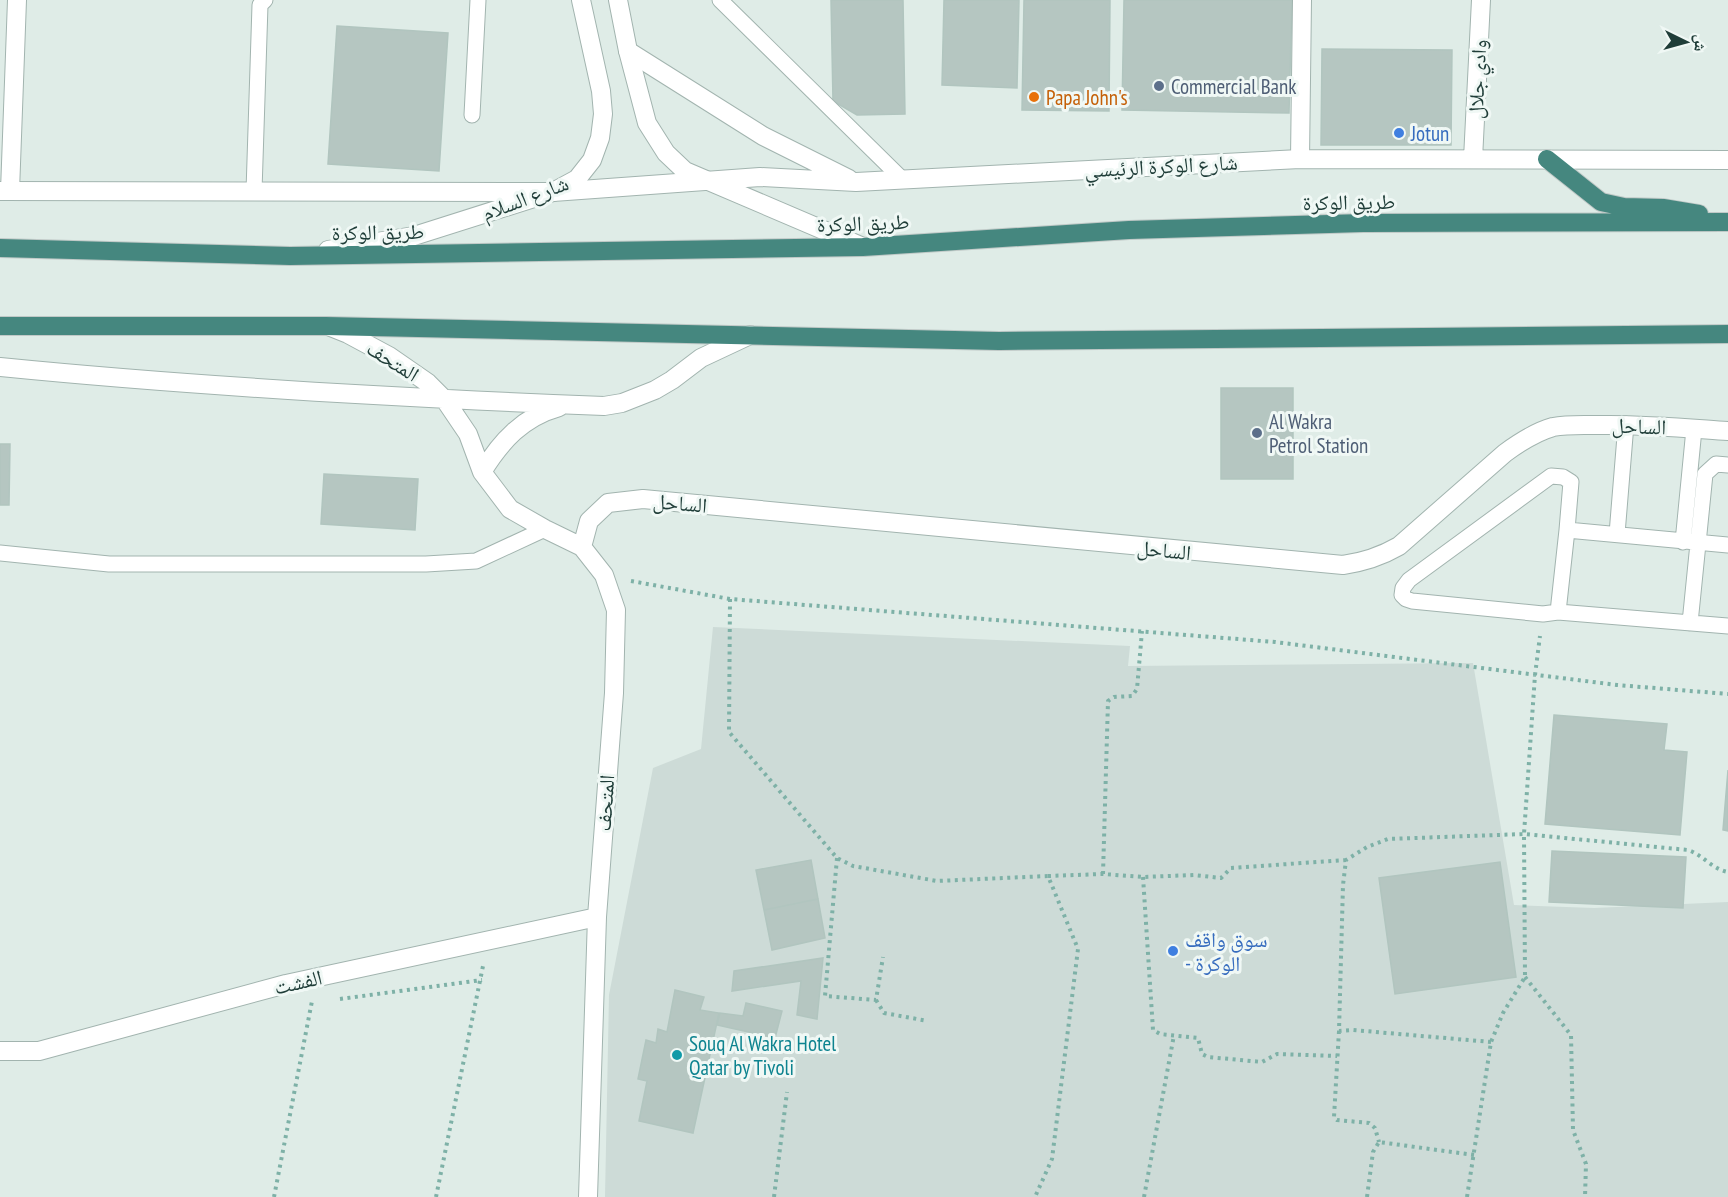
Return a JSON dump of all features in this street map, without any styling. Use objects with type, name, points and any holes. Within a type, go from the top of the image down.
[{"type":"highway","points":[[1547,159],[1601,202],[1624,207],[1694,212],[1726,222]]},
{"type":"highway","name":"طريق الوكرة","points":[[0,248],[290,256],[863,247],[1164,229],[1374,223],[1726,222]]},
{"type":"highway","points":[[0,326],[326,326],[999,341],[1728,334]]},
{"type":"street","name":"شارع السلام","points":[[290,256],[414,236],[553,192],[577,179],[592,160],[600,138],[603,114],[601,91],[581,0]]},
{"type":"street","points":[[618,0],[628,51],[647,123],[666,153],[685,171],[703,180],[863,247]]},
{"type":"street","points":[[1300,159],[1302,0]]},
{"type":"street","name":"وادي جلال","points":[[1473,159],[1481,0]]},
{"type":"street","points":[[5,191],[11,7]]},
{"type":"street","name":"شارع الوكرة الرئيسي","points":[[628,51],[763,136],[856,182],[1300,159],[1728,160]]},
{"type":"street","name":"طريق الوكرة","points":[[5,191],[553,192],[760,177],[856,182]]},
{"type":"street","name":"المتحف","points":[[326,326],[348,334],[389,356],[428,383],[445,400],[468,434],[482,472],[510,509],[582,547],[604,575],[616,610],[614,693],[597,917],[588,1197]]},
{"type":"street","points":[[0,367],[159,381],[445,400],[604,406],[639,398],[672,380],[709,354],[752,334]]},
{"type":"street","points":[[482,472],[494,452],[509,435],[527,421],[548,410],[570,404]]},
{"type":"street","name":"الساحل","points":[[582,547],[589,521],[608,503],[643,499],[1311,564],[1343,565],[1382,556],[1399,546],[1505,453],[1536,433],[1571,425],[1626,424],[1728,431]]},
{"type":"street","name":"الفشت","points":[[0,1051],[39,1051],[286,984],[597,917]]},
{"type":"lane","points":[[254,191],[260,5],[265,0]]},
{"type":"lane","points":[[471,115],[478,0]]},
{"type":"lane","points":[[720,0],[903,180]]},
{"type":"lane","points":[[1617,534],[1626,424]]},
{"type":"lane","points":[[1690,623],[1694,429]]},
{"type":"lane","points":[[1690,542],[1705,474],[1716,464],[1728,465]]},
{"type":"lane","points":[[1550,613],[1567,530],[1572,482],[1563,477],[1551,476],[1409,580],[1403,588],[1402,595],[1412,601],[1550,613],[1728,626]]},
{"type":"lane","points":[[0,553],[109,564],[426,564],[476,561],[545,529]]},
{"type":"lane","points":[[1567,530],[1728,545]]},
{"type":"path","points":[[604,575],[730,599],[1275,642],[1617,685],[1728,694]]},
{"type":"path","points":[[730,599],[729,732],[837,858],[853,866],[937,881],[1102,874],[1194,875],[1221,878],[1231,868],[1346,860],[1388,839],[1524,834],[1688,849],[1699,854],[1713,866],[1728,872]]},
{"type":"path","points":[[1467,1197],[1491,1042],[1503,1013],[1525,977],[1524,834],[1536,675],[1550,613]]},
{"type":"path","points":[[1102,874],[1108,701],[1114,697],[1132,696],[1137,689],[1142,631]]},
{"type":"path","points":[[837,858],[825,996],[876,1000]]},
{"type":"path","points":[[1346,860],[1343,885],[1334,1117],[1337,1120],[1369,1123],[1375,1128],[1379,1142],[1373,1152],[1367,1197]]},
{"type":"path","points":[[1035,1197],[1052,1160],[1078,949],[1047,876]]},
{"type":"path","points":[[1143,876],[1153,1030],[1160,1034],[1198,1038],[1202,1054],[1208,1057],[1262,1062],[1277,1054],[1337,1056]]},
{"type":"path","points":[[883,957],[876,1000],[884,1013],[928,1021]]},
{"type":"path","points":[[1525,977],[1571,1035],[1574,1130],[1586,1164],[1586,1197]]},
{"type":"path","points":[[334,999],[482,980],[436,1197]]},
{"type":"path","points":[[274,1197],[312,1001],[323,1000]]},
{"type":"path","points":[[1339,1031],[1491,1042]]},
{"type":"path","points":[[1144,1197],[1174,1035]]},
{"type":"path","points":[[774,1197],[787,1092]]},
{"type":"path","points":[[1379,1142],[1474,1155]]},
{"type":"shaded area","name":"سوق واقف - الوكرة","points":[[713,627],[1130,646],[1128,666],[1473,663],[1514,905],[1594,908],[1728,902],[1728,1197],[605,1197],[609,995],[653,768],[701,749]]},
{"type":"building","points":[[831,0],[903,0],[905,114],[857,115],[833,101]]},
{"type":"building","points":[[944,0],[1019,0],[1017,88],[942,85]]},
{"type":"building","points":[[1024,0],[1110,0],[1109,111],[1022,110]]},
{"type":"building","points":[[1124,0],[1292,0],[1289,113],[1122,110]]},
{"type":"building","points":[[337,26],[448,33],[439,171],[328,164]]},
{"type":"building","points":[[1322,49],[1452,50],[1451,145],[1321,145]]},
{"type":"building","name":"Al Wakra Petrol Station","points":[[1221,388],[1293,388],[1293,479],[1221,479]]},
{"type":"building","points":[[0,444],[10,444],[9,505],[0,505]]},
{"type":"building","points":[[324,474],[418,479],[415,530],[321,524]]},
{"type":"building","points":[[1554,715],[1667,724],[1664,750],[1687,752],[1680,835],[1545,824]]},
{"type":"building","points":[[1728,770],[1728,831],[1723,830]]},
{"type":"building","points":[[1552,851],[1686,857],[1683,908],[1549,902]]},
{"type":"building","points":[[811,860],[818,899],[764,910],[756,870]]},
{"type":"building","points":[[1500,862],[1516,977],[1395,994],[1379,878]]},
{"type":"building","points":[[818,899],[825,938],[772,950],[764,910]]},
{"type":"building","points":[[823,958],[817,1019],[797,1015],[801,981],[732,991],[734,971]]},
{"type":"building","name":"Souq Al Wakra Hotel Qatar by Tivoli","points":[[675,990],[704,997],[700,1010],[719,1013],[693,1133],[639,1121],[647,1081],[638,1079],[646,1040],[656,1043],[658,1029],[667,1032]]},
{"type":"building","points":[[746,1003],[782,1011],[775,1038],[717,1025],[720,1013],[743,1016]]},
{"type":"place","name":"Commercial Bank","points":[[1159,86]]},
{"type":"place","name":"Papa John's","points":[[1034,97]]},
{"type":"place","name":"Jotun","points":[[1399,133]]},
{"type":"place","name":"Al Wakra Petrol Station","points":[[1257,433]]},
{"type":"place","name":"سوق واقف - الوكرة","points":[[1173,951]]},
{"type":"place","name":"Souq Al Wakra Hotel Qatar by Tivoli","points":[[677,1055]]}]
